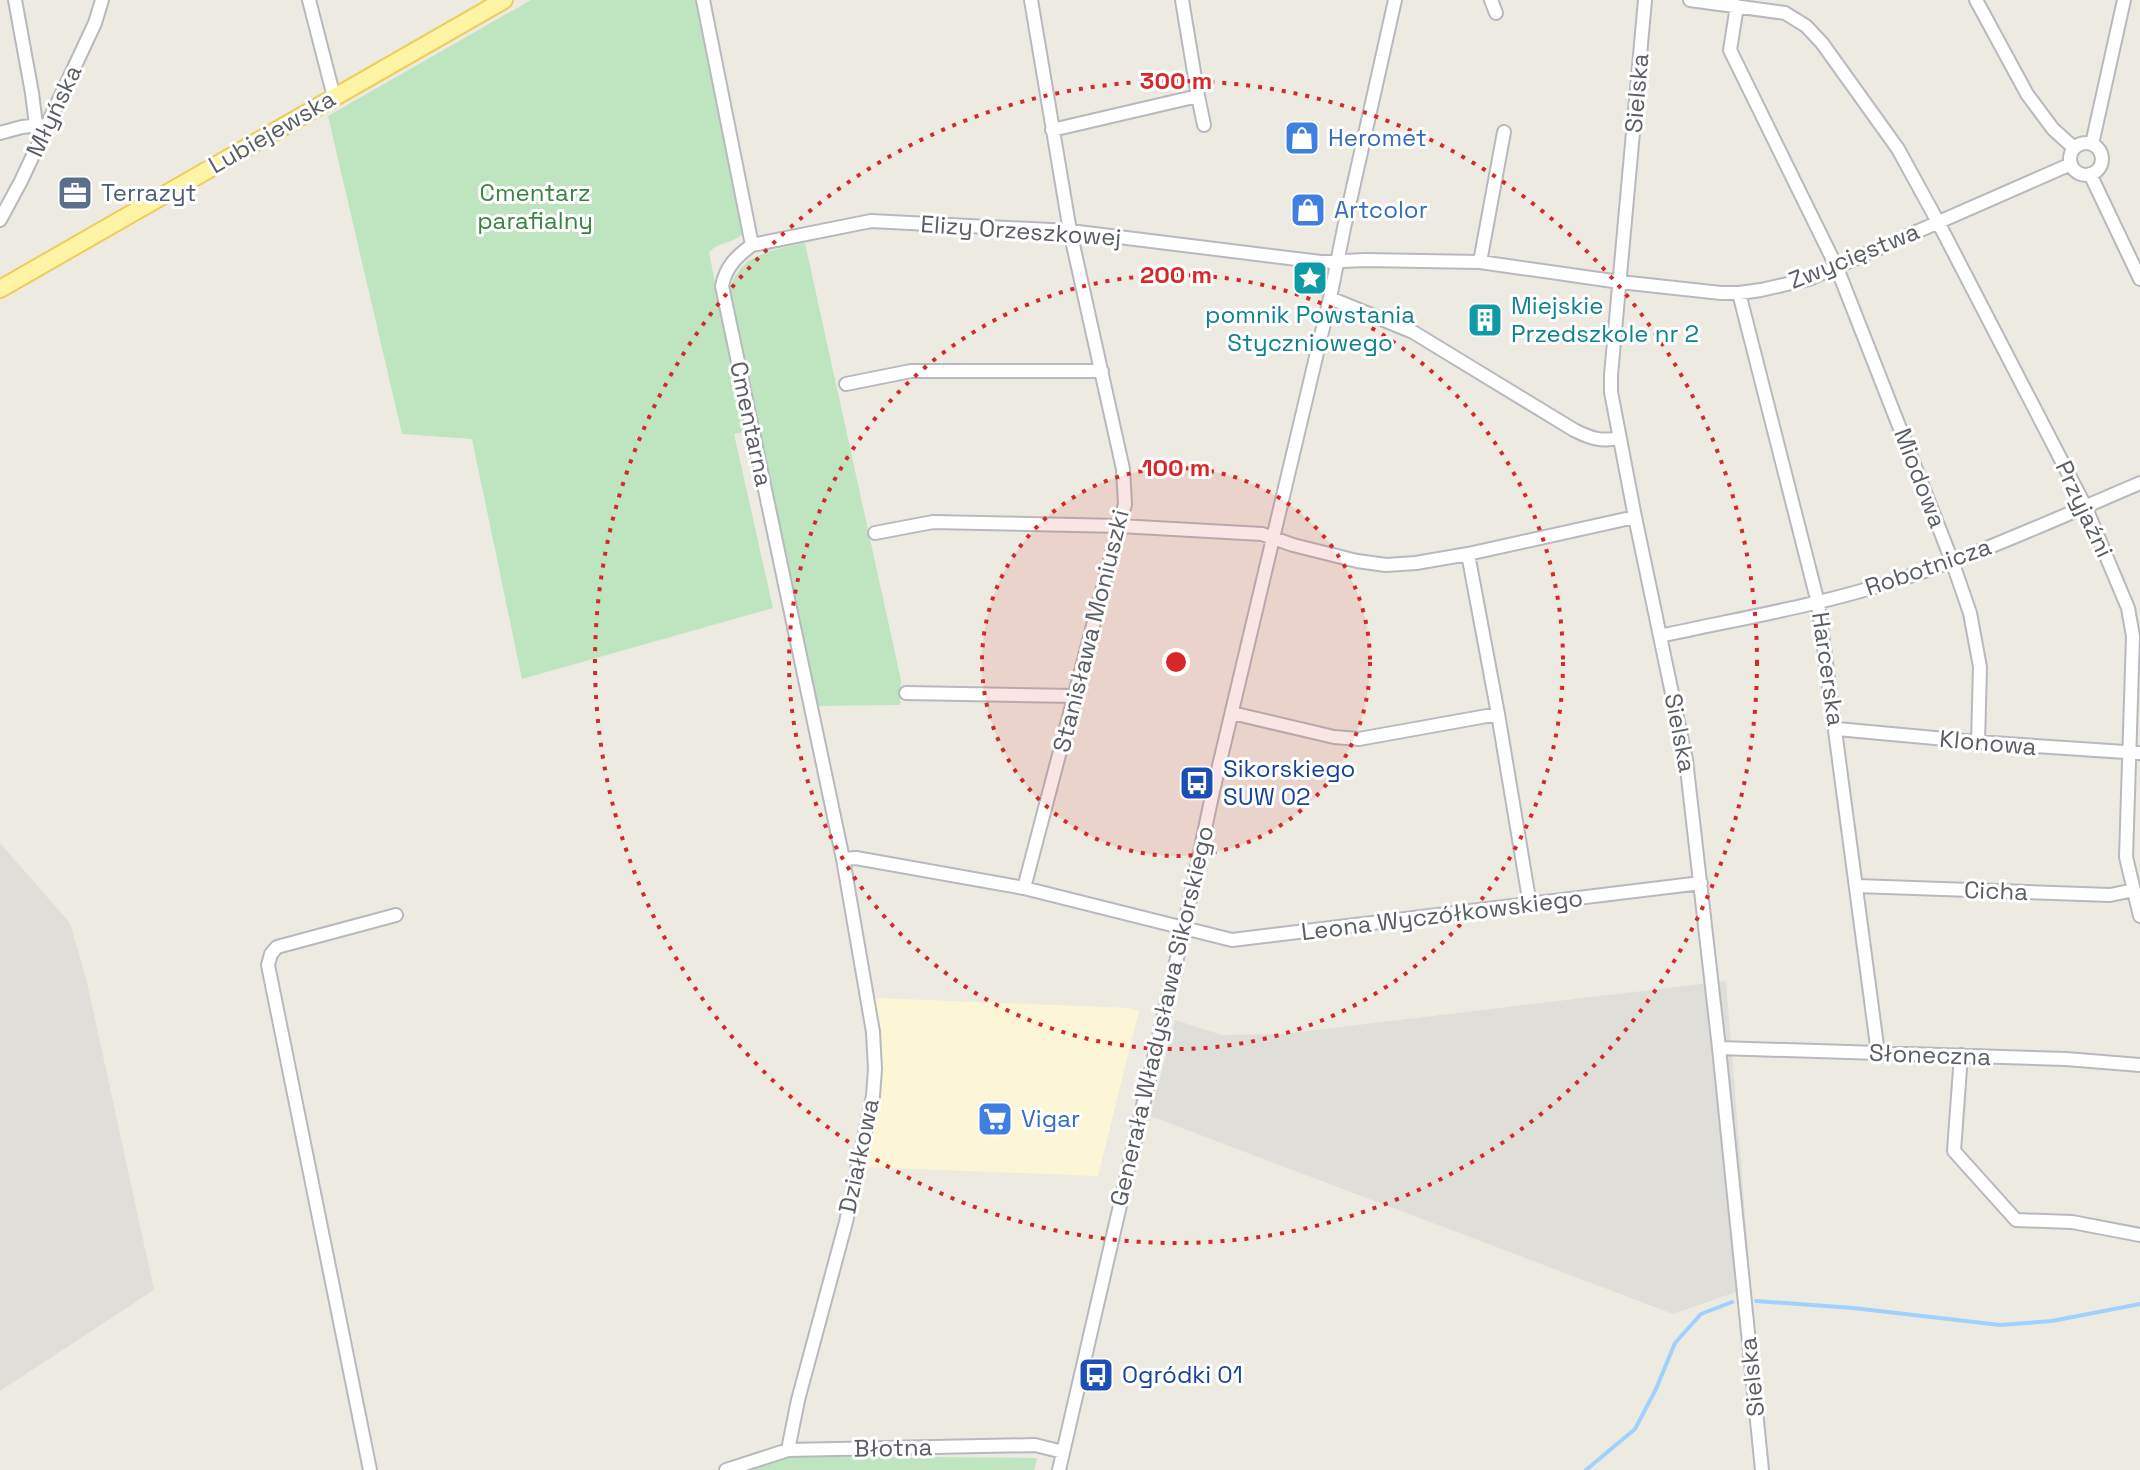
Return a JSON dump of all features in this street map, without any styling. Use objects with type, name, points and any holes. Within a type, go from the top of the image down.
[{"type":"main road","name":"Lubiejewska","points":[[0,289],[504,0]]},
{"type":"street","name":"Młyńska","points":[[15,0],[32,93],[42,125]]},
{"type":"street","name":"Młyńska","points":[[0,220],[42,125],[95,23],[102,0]]},
{"type":"street","points":[[309,0],[334,97]]},
{"type":"street","points":[[703,0],[752,245]]},
{"type":"street","name":"Stanisława Moniuszki","points":[[1024,888],[1125,504],[1123,469],[1070,231],[1031,0]]},
{"type":"street","points":[[1182,0],[1204,125]]},
{"type":"street","name":"Generała Władysława Sikorskiego","points":[[1059,1470],[1330,298],[1395,0]]},
{"type":"street","name":"Sielska","points":[[1645,0],[1611,375],[1613,409],[1686,760],[1762,1470]]},
{"type":"street","name":"Przyjaźni","points":[[1690,0],[1785,13],[1806,26],[1822,43],[1898,149],[2085,506],[2128,608],[2133,636],[2135,754],[2126,857],[2140,916]]},
{"type":"street","points":[[1976,0],[2027,94],[2053,129],[2074,148]]},
{"type":"street","points":[[2092,144],[2124,0]]},
{"type":"street","name":"Miodowa","points":[[1737,6],[1730,50],[1837,268],[1970,613],[1980,667],[1978,742]]},
{"type":"street","points":[[1052,130],[1198,96]]},
{"type":"street","points":[[0,133],[42,125]]},
{"type":"street","points":[[1480,262],[1504,132]]},
{"type":"street","points":[[2080,144],[2092,144],[2102,159],[2100,166],[2090,174],[2079,173],[2071,164],[2074,148],[2080,144]]},
{"type":"street","name":"Zwycięstwa","points":[[1338,261],[1480,262],[1620,282],[1739,293],[1809,279],[2071,164]]},
{"type":"street","points":[[2090,174],[2140,279]]},
{"type":"street","name":"Elizy Orzeszkowej","points":[[752,245],[871,221],[1070,231],[1321,262],[1338,261]]},
{"type":"street","name":"Cmentarna","points":[[752,245],[736,257],[725,273],[722,286],[843,859]]},
{"type":"street","name":"Harcerska","points":[[1739,293],[1818,603],[1878,1053]]},
{"type":"street","points":[[1330,298],[1413,332],[1574,430],[1594,439],[1607,441],[1619,438]]},
{"type":"street","points":[[846,384],[911,371],[1102,371]]},
{"type":"street","name":"Robotnicza","points":[[1660,636],[1818,603],[1892,582],[1952,561],[2140,483]]},
{"type":"street","points":[[875,533],[933,522],[1120,526],[1262,534],[1357,561],[1386,565],[1468,554],[1635,517]]},
{"type":"street","points":[[1468,554],[1530,905]]},
{"type":"street","points":[[906,693],[1074,696]]},
{"type":"street","points":[[1232,713],[1334,737],[1359,739],[1498,714]]},
{"type":"street","name":"Klonowa","points":[[1837,729],[2135,754]]},
{"type":"street","name":"Leona Wyczółkowskiego","points":[[843,859],[856,858],[1024,888],[1232,940],[1701,883]]},
{"type":"street","name":"Działkowa","points":[[788,1450],[798,1400],[846,1222],[873,1096],[873,1032],[843,859]]},
{"type":"street","name":"Cicha","points":[[1857,886],[2110,895],[2134,890]]},
{"type":"street","points":[[370,1470],[268,965],[277,947],[396,915]]},
{"type":"street","name":"Słoneczna","points":[[1719,1048],[2066,1059],[2140,1065]]},
{"type":"street","points":[[1961,1055],[1954,1151],[2016,1220],[2072,1222],[2140,1235]]},
{"type":"street","name":"Błotna","points":[[726,1470],[788,1450],[1035,1445],[1063,1452]]},
{"type":"shaded area","points":[[0,843],[70,923],[87,982],[154,1290],[0,1391]]},
{"type":"shaded area","points":[[1726,981],[1751,1287],[1673,1314],[1150,1116],[1175,1020],[1222,1035],[1282,1034]]},
{"type":"shaded area","points":[[875,998],[1128,1008],[1139,1011],[1098,1176],[866,1167],[881,1076]]},
{"type":"green space","name":"Cmentarz parafialny","points":[[531,0],[695,0],[744,233],[709,252],[744,432],[734,434],[773,608],[522,679],[472,439],[402,434],[328,116]]},
{"type":"green space","points":[[805,243],[901,680],[900,705],[815,706],[730,293],[734,280],[748,262],[769,252]]},
{"type":"green space","points":[[792,1456],[1037,1458],[1034,1470],[748,1470]]},
{"type":"waterway","points":[[1756,1301],[1853,1308],[2000,1325],[2052,1321],[2140,1304]]},
{"type":"waterway","points":[[1586,1470],[1635,1429],[1675,1343],[1701,1314],[1732,1302]]},
{"type":"place","name":"Heromet","points":[[1302,138]]},
{"type":"place","name":"Terrazyt","points":[[75,193]]},
{"type":"place","name":"Artcolor","points":[[1308,210]]},
{"type":"place","name":"pomnik Powstania Styczniowego","points":[[1310,278]]},
{"type":"place","name":"Miejskie Przedszkole nr 2","points":[[1485,320]]},
{"type":"place","name":"Sikorskiego SUW 02","points":[[1197,783]]},
{"type":"place","name":"Vigar","points":[[995,1119]]},
{"type":"place","name":"Ogródki 01","points":[[1096,1375]]}]
